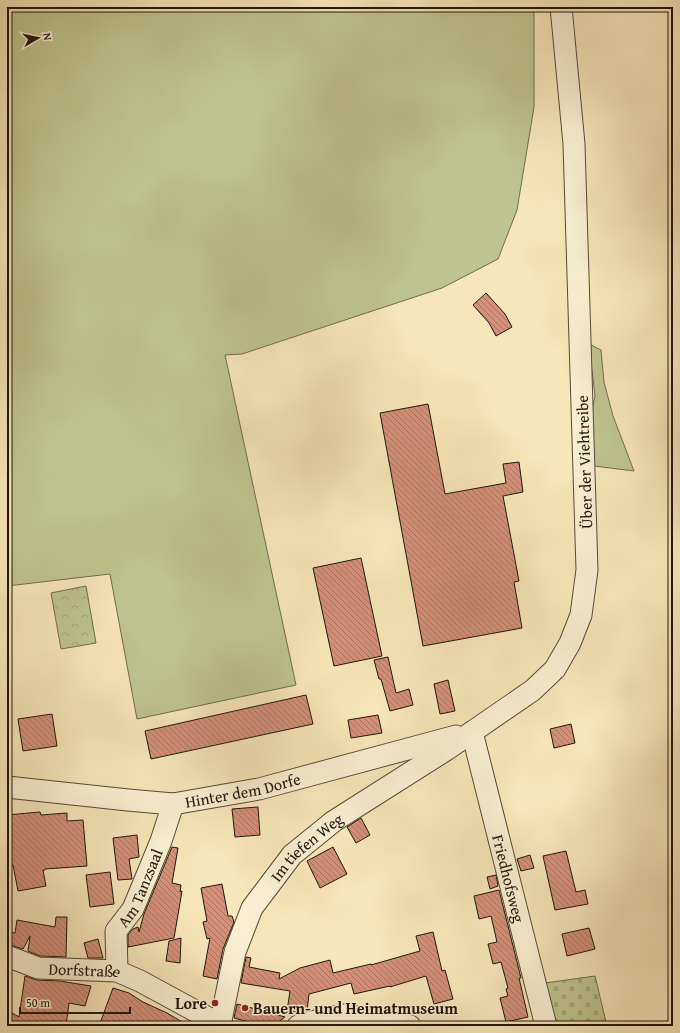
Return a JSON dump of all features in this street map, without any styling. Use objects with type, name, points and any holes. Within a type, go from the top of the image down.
[{"type":"street","name":"Über der Viehtreibe","points":[[472,732],[533,690],[555,669],[570,644],[581,615],[586,570],[574,144],[561,7]]},
{"type":"street","name":"Hinter dem Dorfe","points":[[7,787],[41,792],[173,804],[259,789],[472,732]]},
{"type":"street","name":"Im tiefen Weg","points":[[222,1025],[235,952],[252,908],[292,855],[334,821],[472,732]]},
{"type":"street","name":"Friedhofsweg","points":[[472,732],[546,1026]]},
{"type":"street","name":"Am Tanzsaal","points":[[117,971],[116,931],[133,909],[161,841],[173,804]]},
{"type":"street","name":"Dorfstraße","points":[[7,956],[38,968],[117,971],[140,981],[222,1025]]},
{"type":"street","points":[[298,1026],[343,1015],[390,1021],[410,1026]]},
{"type":"green space","points":[[7,7],[534,7],[534,107],[517,210],[498,259],[442,288],[242,354],[225,355],[296,685],[137,719],[110,574],[7,586]]},
{"type":"green space","points":[[585,342],[601,350],[604,382],[613,416],[634,471],[594,466],[590,420],[595,396],[592,370],[586,360]]},
{"type":"green space","points":[[86,586],[96,643],[61,649],[51,593]]},
{"type":"green space","points":[[595,976],[607,1026],[555,1026],[545,983]]},
{"type":"building","points":[[486,293],[505,314],[512,327],[496,336],[489,323],[473,305]]},
{"type":"building","points":[[428,404],[445,494],[506,483],[503,464],[519,462],[523,492],[503,496],[519,581],[514,582],[522,628],[423,646],[380,413]]},
{"type":"building","points":[[361,558],[382,656],[334,666],[313,568]]},
{"type":"building","points":[[388,657],[396,693],[409,689],[413,705],[390,711],[374,660]]},
{"type":"building","points":[[448,680],[455,711],[440,714],[434,684]]},
{"type":"building","points":[[306,695],[313,724],[151,759],[145,731]]},
{"type":"building","points":[[52,714],[57,746],[23,751],[18,719]]},
{"type":"building","points":[[378,715],[382,733],[351,738],[348,720]]},
{"type":"building","points":[[571,724],[575,743],[554,748],[550,729]]},
{"type":"building","points":[[258,807],[260,835],[235,837],[232,809]]},
{"type":"building","points":[[40,812],[41,815],[67,813],[67,821],[83,820],[87,866],[45,869],[43,870],[46,886],[18,891],[13,865],[7,866],[7,815]]},
{"type":"building","points":[[361,818],[370,835],[356,843],[347,827]]},
{"type":"building","points":[[137,835],[139,857],[129,859],[132,879],[118,880],[113,838]]},
{"type":"building","points":[[172,847],[178,848],[172,883],[181,885],[180,892],[182,891],[174,938],[128,947],[128,935],[133,929],[138,927],[139,932],[144,914]]},
{"type":"building","points":[[333,847],[347,874],[320,888],[307,861]]},
{"type":"building","points":[[566,851],[576,892],[585,890],[588,904],[555,910],[543,856]]},
{"type":"building","points":[[530,855],[534,868],[521,871],[517,859]]},
{"type":"building","points":[[110,872],[114,904],[90,907],[86,875]]},
{"type":"building","points":[[496,875],[498,886],[490,889],[487,877]]},
{"type":"building","points":[[222,884],[228,916],[232,916],[234,922],[223,949],[217,979],[203,976],[210,938],[207,939],[203,922],[207,921],[201,888]]},
{"type":"building","points":[[499,890],[521,978],[519,978],[528,1017],[506,1022],[500,998],[508,996],[506,989],[508,988],[501,962],[493,964],[488,944],[497,942],[491,916],[479,919],[474,896]]},
{"type":"building","points":[[56,917],[67,917],[66,957],[40,956],[28,951],[30,936],[23,949],[7,944],[7,931],[15,933],[17,920],[55,927]]},
{"type":"building","points":[[589,928],[595,949],[567,956],[562,934]]},
{"type":"building","points":[[433,932],[442,971],[445,970],[453,999],[434,1004],[426,976],[390,987],[354,994],[351,983],[309,994],[307,1011],[299,1012],[287,1011],[290,991],[241,983],[246,957],[251,958],[249,967],[280,973],[279,979],[300,968],[330,960],[333,973],[371,965],[420,951],[416,936]]},
{"type":"building","points":[[181,938],[180,963],[166,961],[169,941]]},
{"type":"building","points":[[98,939],[103,958],[88,958],[84,943]]},
{"type":"building","points":[[25,976],[37,980],[60,981],[91,986],[85,1006],[69,1003],[66,1026],[7,1026],[7,1010],[19,1017]]},
{"type":"building","points":[[113,988],[129,993],[189,1026],[99,1026]]},
{"type":"building","points":[[237,1004],[285,1017],[273,1026],[263,1026],[234,1018]]},
{"type":"place","name":"Lore","points":[[215,1003]]},
{"type":"place","name":"Bauern- und Heimatmuseum","points":[[245,1008]]}]
